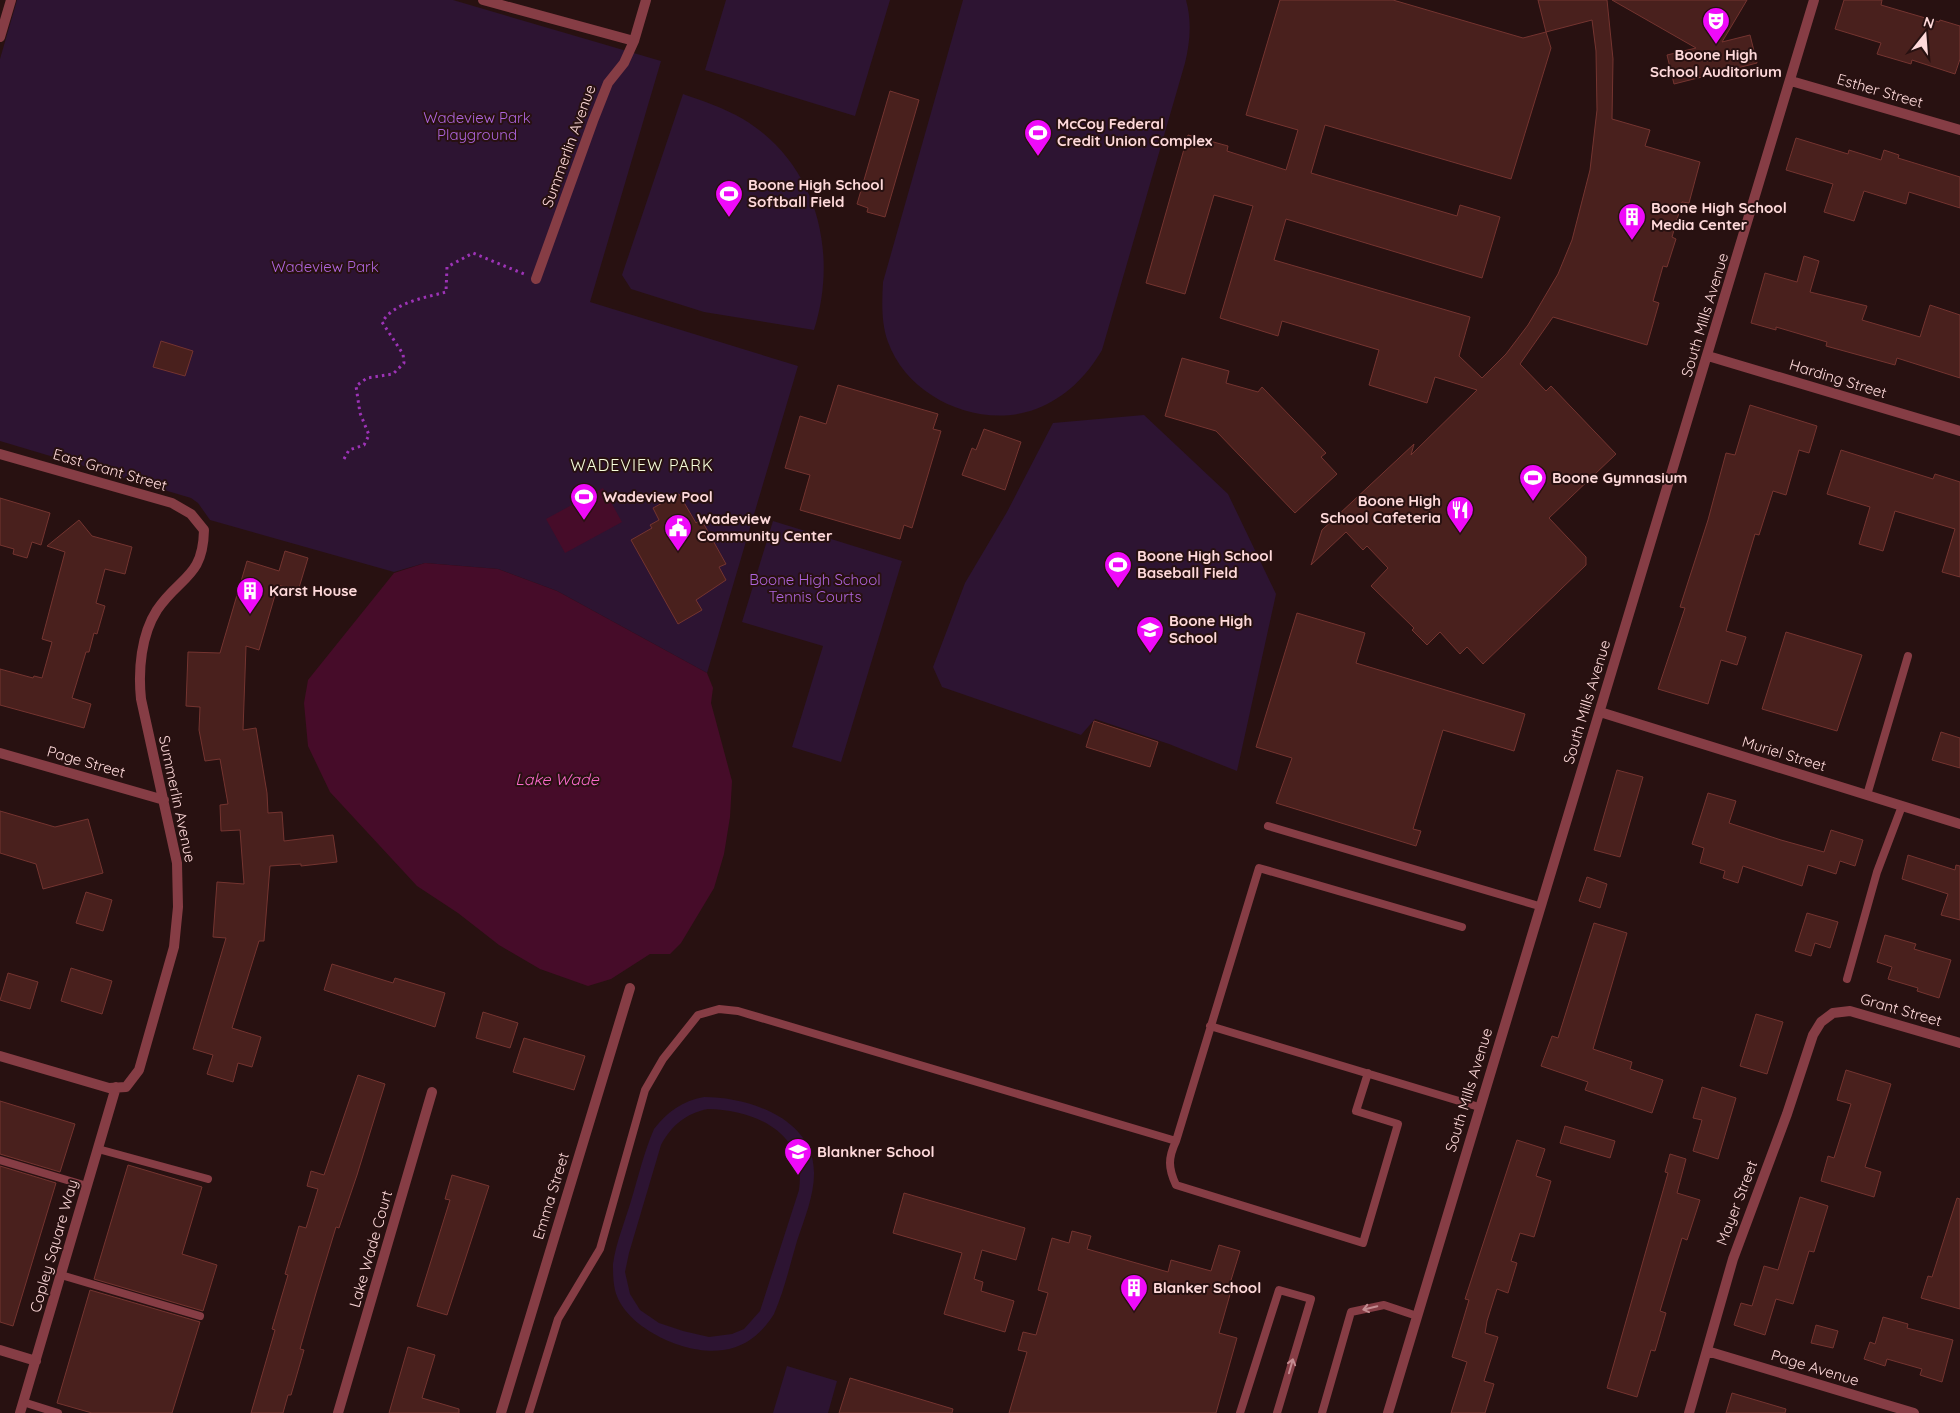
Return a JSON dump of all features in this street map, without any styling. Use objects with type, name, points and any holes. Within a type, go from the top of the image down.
[{"type":"street","points":[[0,37],[11,0]]},
{"type":"street","points":[[483,0],[505,3],[634,41]]},
{"type":"street","name":"Summerlin Avenue","points":[[536,278],[608,83],[624,63],[634,41],[646,0]]},
{"type":"street","name":"South Mills Avenue","points":[[1388,1413],[1814,0]]},
{"type":"street","name":"Esther Street","points":[[1791,81],[1960,130]]},
{"type":"street","name":"Harding Street","points":[[1708,356],[1960,431]]},
{"type":"street","name":"East Grant Street","points":[[0,454],[172,503],[191,514],[204,530]]},
{"type":"street","name":"Summerlin Avenue","points":[[121,1087],[139,1070],[174,948],[178,908],[176,863],[141,699],[139,679],[142,651],[158,610],[199,562],[204,549],[204,530]]},
{"type":"street","name":"Muriel Street","points":[[1600,712],[1960,824]]},
{"type":"street","name":"Page Street","points":[[0,753],[164,800]]},
{"type":"street","name":"Emma Street","points":[[502,1413],[630,988]]},
{"type":"street","name":"Grant Street","points":[[1833,1013],[1850,1011],[1960,1043]]},
{"type":"street","name":"Mayer Street","points":[[1689,1413],[1732,1259],[1787,1114],[1813,1035],[1821,1022],[1833,1013]]},
{"type":"street","points":[[0,1056],[109,1088],[121,1087]]},
{"type":"street","name":"Copley Square Way","points":[[20,1413],[98,1149],[121,1087]]},
{"type":"street","name":"Lake Wade Court","points":[[338,1413],[432,1092]]},
{"type":"street","points":[[0,1350],[36,1361]]},
{"type":"street","name":"Page Avenue","points":[[1707,1351],[1914,1413]]},
{"type":"lane","points":[[1867,795],[1908,656]]},
{"type":"lane","points":[[1847,979],[1878,872],[1902,806]]},
{"type":"lane","points":[[1268,826],[1540,906]]},
{"type":"lane","points":[[1368,1073],[1356,1111],[1398,1124],[1363,1244],[1176,1185],[1168,1162],[1176,1142],[1259,868],[1462,927]]},
{"type":"lane","points":[[529,1413],[558,1319],[600,1249],[645,1090],[663,1059],[698,1015],[719,1009],[738,1012],[1176,1142]]},
{"type":"lane","points":[[1210,1026],[1479,1107]]},
{"type":"lane","points":[[98,1149],[208,1179]]},
{"type":"lane","points":[[0,1160],[87,1186]]},
{"type":"lane","points":[[61,1275],[200,1316]]},
{"type":"lane","points":[[1240,1413],[1279,1290],[1311,1299],[1278,1413]]},
{"type":"lane","points":[[1322,1413],[1351,1312],[1384,1305],[1417,1316]]},
{"type":"lane","points":[[23,1402],[58,1413]]},
{"type":"path","points":[[344,459],[349,450],[364,445],[370,434],[360,413],[356,386],[367,378],[393,374],[404,363],[403,354],[382,322],[388,312],[406,304],[446,292],[447,267],[473,253],[536,278]]},
{"type":"green space","name":"Wadeview Park","points":[[17,0],[453,0],[661,61],[590,302],[798,366],[707,673],[557,591],[498,569],[425,563],[394,572],[210,520],[198,503],[191,498],[0,441],[0,59]]},
{"type":"green space","points":[[726,0],[890,0],[855,116],[705,70]]},
{"type":"green space","name":"McCoy Federal Credit Union Complex","points":[[963,0],[1186,0],[1190,24],[1185,63],[1102,350],[1082,377],[1057,399],[1036,409],[1014,414],[992,415],[970,412],[948,404],[929,393],[912,379],[898,362],[888,342],[883,320],[883,282]]},
{"type":"green space","name":"Boone High School Softball Field","points":[[683,94],[736,115],[768,137],[788,159],[804,184],[815,211],[822,240],[824,270],[821,300],[814,330],[704,312],[631,289],[622,275]]},
{"type":"green space","name":"Boone High School Baseball Field","points":[[1144,415],[1228,494],[1276,594],[1237,771],[1169,744],[1095,719],[1081,735],[942,687],[933,667],[965,583],[1007,512],[1053,423]]},
{"type":"green space","name":"Boone High School Tennis Courts","points":[[773,521],[902,561],[841,762],[792,747],[823,646],[742,622]]},
{"type":"green space","points":[[704,1097],[740,1101],[759,1107],[792,1125],[804,1139],[811,1155],[814,1174],[808,1208],[774,1314],[753,1338],[739,1346],[723,1350],[708,1351],[675,1344],[644,1327],[621,1304],[614,1283],[613,1264],[616,1248],[654,1129],[664,1117],[676,1108]],"holes":[[[708,1109],[726,1110],[760,1120],[774,1128],[786,1140],[795,1153],[799,1170],[799,1190],[760,1311],[744,1329],[732,1334],[709,1337],[659,1323],[640,1310],[630,1294],[625,1272],[661,1145],[665,1138],[674,1126],[686,1117]]]},
{"type":"green space","points":[[787,1366],[837,1381],[828,1413],[773,1413]]},
{"type":"water","name":"Wadeview Pool","points":[[603,488],[622,522],[565,553],[546,519]]},
{"type":"water","name":"Lake Wade","points":[[425,563],[498,569],[557,591],[707,673],[713,688],[711,703],[732,781],[730,817],[724,854],[714,888],[681,943],[670,954],[650,954],[611,979],[588,986],[540,969],[499,945],[458,913],[417,886],[330,792],[308,746],[304,703],[308,680],[394,573]]},
{"type":"building","points":[[1280,0],[1393,0],[1523,38],[1546,32],[1538,0],[1607,0],[1613,59],[1612,119],[1650,130],[1645,146],[1700,162],[1689,203],[1682,202],[1672,237],[1676,239],[1667,267],[1663,266],[1653,301],[1659,303],[1647,345],[1553,317],[1520,364],[1546,391],[1551,386],[1616,454],[1549,518],[1586,557],[1586,565],[1483,664],[1467,647],[1460,654],[1440,632],[1427,645],[1412,630],[1414,628],[1371,586],[1388,568],[1367,546],[1363,550],[1346,532],[1311,565],[1322,530],[1414,444],[1411,455],[1477,390],[1435,377],[1427,403],[1369,385],[1379,350],[1282,321],[1278,336],[1220,318],[1253,206],[1214,195],[1185,294],[1146,283],[1188,135],[1228,146],[1227,151],[1286,170],[1298,130],[1246,115]],"holes":[[[1592,20],[1596,51],[1597,110],[1590,170],[1572,240],[1558,274],[1528,325],[1506,354],[1482,378],[1459,356],[1470,317],[1274,260],[1286,219],[1482,278],[1500,217],[1460,205],[1457,216],[1311,173],[1325,125],[1511,179],[1551,48],[1546,32]]]},
{"type":"building","name":"Boone High School Auditorium","points":[[1612,0],[1747,0],[1722,42],[1750,35],[1757,63],[1674,84],[1667,55],[1696,48]]},
{"type":"building","points":[[1844,0],[1882,0],[1881,5],[1939,22],[1940,20],[1960,26],[1960,59],[1955,74],[1912,60],[1911,64],[1877,54],[1881,43],[1835,29]]},
{"type":"building","points":[[890,91],[919,100],[885,217],[867,212],[868,208],[857,204]]},
{"type":"building","points":[[1796,138],[1848,154],[1849,150],[1881,160],[1884,150],[1899,155],[1898,158],[1960,177],[1960,208],[1909,192],[1906,204],[1864,191],[1854,221],[1824,212],[1833,184],[1786,170]]},
{"type":"building","points":[[1804,256],[1819,261],[1810,292],[1867,306],[1862,320],[1920,337],[1930,305],[1960,315],[1960,378],[1897,358],[1895,365],[1826,346],[1827,342],[1776,327],[1776,330],[1751,323],[1765,273],[1797,282]]},
{"type":"building","points":[[161,341],[193,351],[185,376],[153,367]]},
{"type":"building","points":[[1182,358],[1229,371],[1226,383],[1258,392],[1262,387],[1326,453],[1321,457],[1337,474],[1295,513],[1216,431],[1165,416]]},
{"type":"building","points":[[838,385],[938,414],[933,429],[941,431],[912,528],[904,525],[900,539],[800,510],[810,475],[785,468],[800,416],[826,424]]},
{"type":"building","points":[[1750,405],[1817,426],[1809,453],[1799,450],[1786,495],[1773,491],[1759,535],[1755,534],[1726,631],[1746,637],[1737,665],[1721,660],[1708,704],[1658,689],[1685,608],[1680,607],[1708,520],[1726,453],[1735,455]]},
{"type":"building","points":[[984,429],[1021,442],[1005,490],[962,475],[972,448],[976,450]]},
{"type":"building","points":[[1841,450],[1933,479],[1935,474],[1960,482],[1960,577],[1942,572],[1955,529],[1895,511],[1883,551],[1859,544],[1870,507],[1827,494]]},
{"type":"building","name":"Wadeview Community Center","points":[[679,494],[696,523],[701,519],[726,564],[719,567],[726,580],[696,600],[702,610],[678,624],[631,540],[652,528],[650,525],[659,520],[653,508]]},
{"type":"building","points":[[0,498],[50,513],[41,545],[32,542],[27,558],[13,554],[14,549],[0,545]]},
{"type":"building","points":[[79,520],[92,536],[132,547],[125,574],[105,569],[96,603],[105,606],[97,634],[94,633],[89,652],[86,652],[72,698],[91,704],[84,728],[0,705],[0,669],[33,678],[34,676],[42,678],[52,642],[42,639],[65,552],[47,546]]},
{"type":"building","points":[[285,551],[308,558],[298,591],[278,585],[259,650],[246,646],[243,730],[256,728],[267,793],[268,813],[282,812],[284,841],[333,835],[337,862],[301,866],[301,864],[270,866],[264,941],[259,941],[232,1028],[261,1037],[252,1067],[238,1063],[233,1082],[207,1074],[213,1055],[193,1049],[226,938],[213,937],[217,882],[244,884],[240,830],[221,831],[220,805],[228,804],[220,759],[205,761],[199,730],[200,707],[186,706],[188,652],[220,653],[247,561],[279,571]]},
{"type":"building","points":[[1297,613],[1365,633],[1356,663],[1525,714],[1514,751],[1443,730],[1413,829],[1421,831],[1416,846],[1276,803],[1292,758],[1256,747]]},
{"type":"building","points":[[1786,632],[1862,655],[1837,731],[1762,709]]},
{"type":"building","points":[[1094,721],[1158,742],[1150,767],[1086,747]]},
{"type":"building","points":[[1941,732],[1960,738],[1960,768],[1932,760]]},
{"type":"building","points":[[1617,770],[1643,777],[1620,857],[1594,850]]},
{"type":"building","points":[[1708,793],[1736,801],[1729,823],[1781,840],[1824,852],[1831,830],[1863,840],[1855,866],[1840,861],[1836,874],[1808,865],[1802,886],[1743,866],[1738,883],[1723,878],[1725,871],[1700,863],[1704,848],[1692,844]]},
{"type":"building","points":[[0,811],[55,827],[88,819],[103,873],[43,889],[36,864],[0,853]]},
{"type":"building","points":[[1908,855],[1955,870],[1956,865],[1960,866],[1960,920],[1941,915],[1948,894],[1902,879]]},
{"type":"building","points":[[1587,877],[1607,884],[1600,908],[1579,901]]},
{"type":"building","points":[[86,892],[112,900],[103,931],[76,923]]},
{"type":"building","points":[[1807,913],[1838,922],[1830,948],[1815,943],[1811,956],[1795,951]]},
{"type":"building","points":[[1594,923],[1627,933],[1593,1049],[1632,1062],[1630,1069],[1663,1080],[1652,1113],[1585,1090],[1588,1082],[1541,1066],[1552,1036],[1558,1038]]},
{"type":"building","points":[[1885,935],[1916,944],[1914,949],[1951,960],[1939,998],[1917,991],[1918,988],[1888,979],[1892,967],[1877,962]]},
{"type":"building","points":[[332,964],[393,983],[395,978],[445,993],[435,1027],[324,990]]},
{"type":"building","points":[[71,968],[112,981],[102,1014],[61,1001]]},
{"type":"building","points":[[8,973],[38,982],[30,1009],[0,1000]]},
{"type":"building","points":[[483,1012],[518,1023],[510,1048],[476,1038]]},
{"type":"building","points":[[1756,1014],[1783,1022],[1767,1074],[1740,1066]]},
{"type":"building","points":[[524,1038],[585,1056],[574,1090],[513,1072]]},
{"type":"building","points":[[1846,1070],[1891,1084],[1865,1167],[1881,1172],[1874,1197],[1821,1181],[1828,1156],[1834,1158],[1851,1104],[1837,1100]]},
{"type":"building","points":[[358,1075],[385,1084],[357,1175],[339,1228],[336,1227],[316,1293],[300,1349],[304,1350],[291,1395],[288,1395],[283,1413],[251,1413],[275,1330],[272,1329],[288,1275],[285,1274],[299,1226],[306,1228],[318,1189],[307,1186],[311,1171],[324,1175]]},
{"type":"building","points":[[1702,1087],[1736,1098],[1718,1159],[1693,1151],[1702,1120],[1693,1118]]},
{"type":"building","points":[[0,1101],[75,1124],[60,1172],[0,1154]]},
{"type":"building","points":[[1565,1126],[1615,1141],[1610,1158],[1560,1143]]},
{"type":"building","points":[[1517,1140],[1545,1149],[1536,1176],[1551,1181],[1534,1237],[1520,1233],[1511,1261],[1517,1263],[1508,1293],[1497,1289],[1487,1321],[1485,1333],[1498,1337],[1484,1381],[1494,1384],[1485,1413],[1451,1413],[1467,1362],[1452,1357],[1469,1300],[1465,1299]]},
{"type":"building","points":[[1670,1154],[1686,1159],[1677,1193],[1700,1200],[1687,1240],[1682,1238],[1660,1311],[1666,1313],[1655,1351],[1651,1350],[1637,1397],[1607,1388],[1668,1173],[1665,1172]]},
{"type":"building","points":[[128,1165],[202,1187],[182,1254],[217,1265],[203,1311],[94,1279]]},
{"type":"building","points":[[0,1166],[56,1183],[13,1326],[0,1322]]},
{"type":"building","points":[[452,1175],[489,1186],[447,1315],[417,1306],[450,1200],[445,1199]]},
{"type":"building","points":[[904,1193],[1025,1228],[1016,1260],[982,1250],[974,1279],[983,1282],[981,1291],[1014,1301],[1005,1332],[944,1314],[962,1253],[893,1233]]},
{"type":"building","points":[[1800,1197],[1828,1206],[1814,1252],[1809,1251],[1793,1304],[1776,1299],[1765,1335],[1734,1325],[1741,1303],[1752,1306],[1764,1266],[1778,1270]]},
{"type":"building","points":[[1957,1198],[1960,1199],[1960,1309],[1921,1298],[1928,1276],[1932,1277]]},
{"type":"building","name":"Blanker School","points":[[1072,1231],[1091,1236],[1087,1249],[1168,1272],[1171,1260],[1211,1271],[1219,1245],[1240,1251],[1228,1290],[1231,1291],[1219,1333],[1237,1338],[1216,1413],[1009,1413],[1027,1352],[1018,1350],[1023,1332],[1036,1335],[1048,1293],[1038,1290],[1052,1238],[1069,1243]]},
{"type":"building","points":[[90,1290],[200,1322],[172,1413],[92,1413],[57,1403]]},
{"type":"building","points":[[1883,1317],[1908,1324],[1907,1328],[1953,1340],[1942,1382],[1920,1375],[1922,1369],[1887,1359],[1885,1366],[1864,1359],[1870,1342],[1875,1344]]},
{"type":"building","points":[[1816,1325],[1838,1331],[1833,1348],[1811,1343]]},
{"type":"building","points":[[408,1347],[435,1355],[422,1398],[459,1409],[459,1413],[389,1413]]},
{"type":"building","points":[[850,1378],[953,1409],[952,1413],[839,1413]]},
{"type":"building","points":[[1732,1393],[1786,1409],[1785,1413],[1726,1413]]},
{"type":"place","name":"Boone High School Auditorium","points":[[1716,45]]},
{"type":"place","name":"McCoy Federal Credit Union Complex","points":[[1038,157]]},
{"type":"place","name":"Boone High School Softball Field","points":[[729,218]]},
{"type":"place","name":"Boone High School Media Center","points":[[1632,241]]},
{"type":"place","name":"Boone Gymnasium","points":[[1533,502]]},
{"type":"place","name":"Wadeview Pool","points":[[584,521]]},
{"type":"place","name":"Boone High School Cafeteria","points":[[1460,534]]},
{"type":"place","name":"Wadeview Community Center","points":[[678,552]]},
{"type":"place","name":"Boone High School Baseball Field","points":[[1118,589]]},
{"type":"place","name":"Karst House","points":[[250,615]]},
{"type":"place","name":"Boone High School","points":[[1150,654]]},
{"type":"place","name":"Blankner School","points":[[798,1176]]},
{"type":"place","name":"Blanker School","points":[[1134,1312]]},
{"type":"district","name":"WADEVIEW PARK","points":[[642,465]]},
{"type":"park label","name":"Wadeview Park Playground","points":[[477,126]]}]
